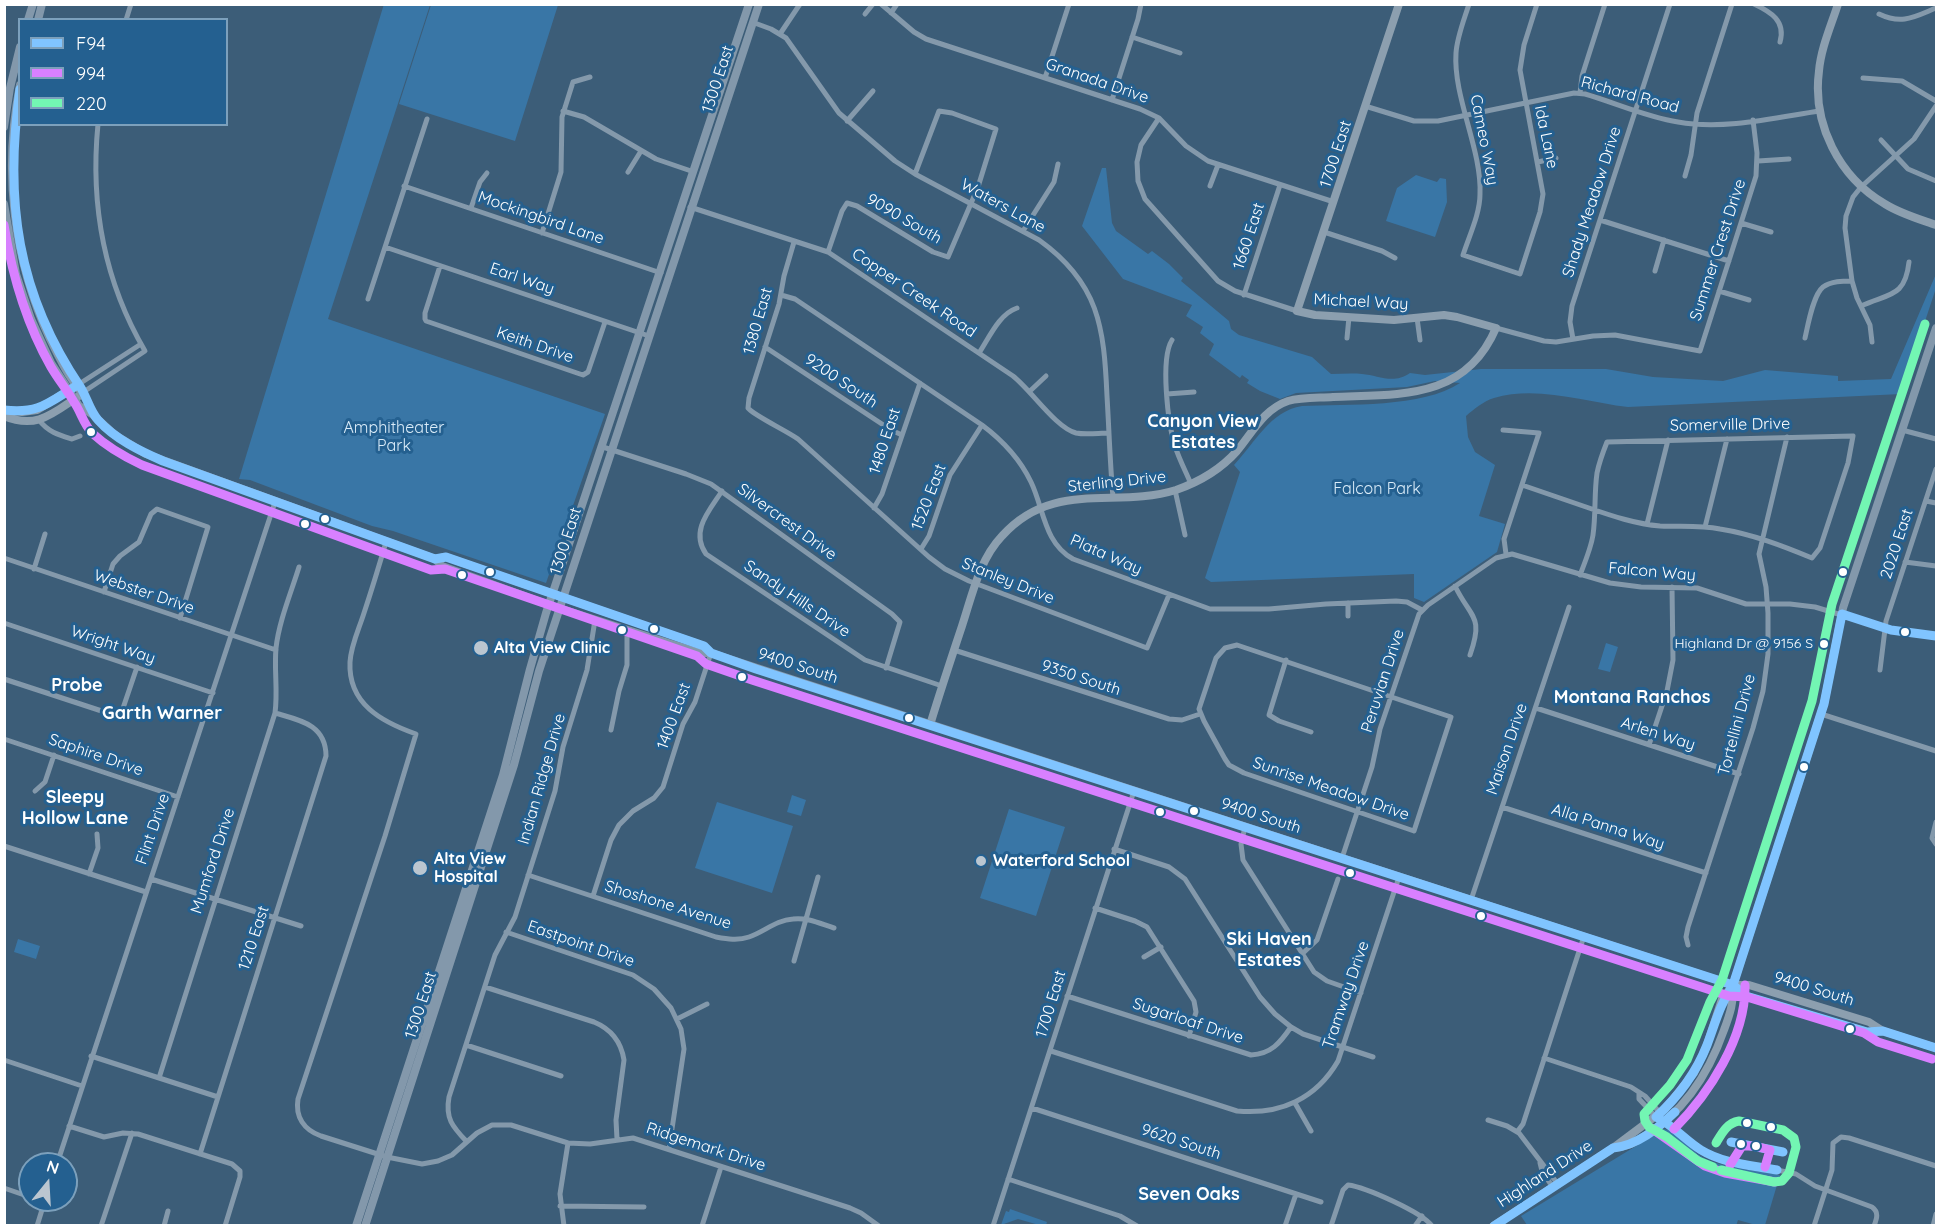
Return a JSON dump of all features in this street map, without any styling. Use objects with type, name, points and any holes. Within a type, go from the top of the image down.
[{"type":"main road","name":"1300 East","points":[[365,1226],[383,1156],[503,775],[549,605],[607,448],[645,335],[748,21],[749,4]]},
{"type":"main road","name":"1300 East","points":[[687,206],[694,172],[748,21],[759,4]]},
{"type":"main road","points":[[30,18],[40,6]]},
{"type":"main road","points":[[4,127],[18,54]]},
{"type":"main road","name":"9400 South","points":[[18,96],[13,125],[12,168],[18,242],[43,325],[64,367],[87,399],[92,414]]},
{"type":"main road","points":[[4,204],[10,244],[24,298],[43,346],[71,395]]},
{"type":"main road","name":"Highland Drive","points":[[1733,986],[1821,714],[1830,680],[1842,614],[1936,328]]},
{"type":"main road","name":"9400 South","points":[[71,395],[79,406],[92,414],[115,435],[146,454],[435,559],[442,566],[549,605],[700,653],[711,653],[1733,986]]},
{"type":"main road","name":"1300 East","points":[[356,1226],[383,1156],[514,765],[539,671],[607,448]]},
{"type":"main road","name":"9400 South","points":[[435,559],[446,557],[704,646],[711,653]]},
{"type":"street","points":[[780,34],[800,4]]},
{"type":"street","points":[[865,14],[873,4]]},
{"type":"street","name":"Granada Drive","points":[[881,4],[926,39],[1140,109],[1159,118],[1195,154],[1218,165],[1334,202]]},
{"type":"street","points":[[891,13],[897,4]]},
{"type":"street","points":[[1045,78],[1069,4]]},
{"type":"street","points":[[1112,99],[1141,4]]},
{"type":"street","name":"1700 East","points":[[1297,311],[1399,4]]},
{"type":"street","name":"Cameo Way","points":[[1469,4],[1456,52],[1457,73],[1479,174],[1480,194],[1477,213],[1463,255],[1520,274]]},
{"type":"street","name":"Ida Lane","points":[[1520,274],[1542,203],[1542,185],[1521,76],[1521,57],[1537,4]]},
{"type":"street","points":[[1580,93],[1582,76],[1605,4]]},
{"type":"street","name":"Shady Meadow Drive","points":[[1573,339],[1570,314],[1670,4]]},
{"type":"street","points":[[1685,176],[1691,155],[1697,113],[1732,4]]},
{"type":"street","points":[[1754,4],[1771,14],[1781,24],[1783,33],[1780,42]]},
{"type":"street","points":[[1838,4],[1821,57],[1817,92],[1819,111],[1834,151],[1861,187],[1886,205],[1936,225]]},
{"type":"street","points":[[1879,14],[1889,19],[1902,20],[1936,8]]},
{"type":"street","name":"Waters Lane","points":[[748,21],[780,34],[789,42],[832,104],[847,121],[886,154],[915,174],[1023,231],[1052,249],[1064,260],[1084,286],[1098,315],[1105,345],[1113,497]]},
{"type":"street","points":[[1132,38],[1180,53]]},
{"type":"street","points":[[542,232],[561,172],[563,111],[573,82],[590,77]]},
{"type":"street","points":[[1863,78],[1902,81],[1936,100]]},
{"type":"street","points":[[847,121],[873,90]]},
{"type":"street","name":"Richard Road","points":[[1365,106],[1421,122],[1466,115],[1568,93],[1580,93],[1668,120],[1695,124],[1725,124],[1819,111]]},
{"type":"street","points":[[1872,342],[1870,325],[1852,281],[1845,221],[1851,201],[1861,187],[1919,134],[1936,106]]},
{"type":"street","points":[[563,111],[584,117],[666,163],[694,172]]},
{"type":"street","points":[[915,174],[939,111],[952,113],[996,129],[982,178],[971,204]]},
{"type":"street","name":"Michael Way","points":[[1159,118],[1138,153],[1137,172],[1140,190],[1150,206],[1211,274],[1244,295],[1315,315],[1394,320],[1444,315],[1457,316],[1545,341],[1615,335],[1700,351]]},
{"type":"street","points":[[368,299],[427,119]]},
{"type":"street","name":"Summer Crest Drive","points":[[1700,351],[1756,176],[1758,161],[1754,120]]},
{"type":"street","points":[[79,389],[146,351],[116,289],[102,241],[95,190],[98,126]]},
{"type":"street","points":[[1881,140],[1895,156],[1916,173],[1936,181]]},
{"type":"street","points":[[628,172],[641,151]]},
{"type":"street","points":[[1538,162],[1557,158]]},
{"type":"street","points":[[1758,161],[1789,159]]},
{"type":"street","points":[[1023,231],[1054,182],[1058,164]]},
{"type":"street","points":[[1210,186],[1218,165]]},
{"type":"street","points":[[471,208],[480,182],[487,173]]},
{"type":"street","name":"1660 East","points":[[1244,295],[1280,185]]},
{"type":"street","name":"Mockingbird Lane","points":[[404,186],[665,274]]},
{"type":"street","name":"9090 South","points":[[828,252],[847,203],[857,206],[933,252],[948,257],[971,204]]},
{"type":"street","name":"Copper Creek Road","points":[[687,206],[828,252],[1013,376],[1058,422],[1070,431],[1082,434],[1109,433]]},
{"type":"street","points":[[1600,220],[1729,261]]},
{"type":"street","points":[[1741,223],[1771,232]]},
{"type":"street","points":[[1324,232],[1382,251],[1395,258]]},
{"type":"street","points":[[1655,271],[1665,240]]},
{"type":"street","name":"1380 East","points":[[748,408],[794,242]]},
{"type":"street","name":"Earl Way","points":[[385,247],[645,335]]},
{"type":"street","points":[[1861,306],[1898,290],[1906,280],[1909,262]]},
{"type":"street","name":"Keith Drive","points":[[440,266],[424,319],[432,324],[583,375],[589,369],[605,322]]},
{"type":"street","points":[[1804,338],[1815,302],[1823,287],[1833,282],[1852,281]]},
{"type":"street","points":[[1719,291],[1749,300]]},
{"type":"street","name":"Plata Way","points":[[781,295],[795,299],[1001,440],[1017,459],[1032,484],[1050,536],[1064,554],[1204,608],[1269,609],[1402,601],[1422,610]]},
{"type":"street","points":[[979,353],[1004,316],[1017,308]]},
{"type":"street","points":[[1347,338],[1349,317]]},
{"type":"street","points":[[1418,318],[1420,340]]},
{"type":"street","name":"Sterling Drive","points":[[930,725],[987,556],[1001,537],[1017,522],[1040,508],[1069,500],[1153,494],[1191,484],[1210,474],[1228,460],[1265,416],[1281,404],[1301,399],[1417,392],[1439,386],[1457,376],[1471,364],[1485,348],[1496,328]]},
{"type":"street","points":[[1172,340],[1166,356],[1170,430],[1191,484]]},
{"type":"street","points":[[4,416],[25,421],[39,420],[141,344]]},
{"type":"street","name":"9200 South","points":[[765,347],[902,435]]},
{"type":"street","points":[[1030,391],[1046,376]]},
{"type":"street","name":"1480 East","points":[[874,508],[882,494],[920,383]]},
{"type":"street","points":[[1167,394],[1194,392]]},
{"type":"street","points":[[4,410],[22,412],[37,410],[71,395]]},
{"type":"street","name":"Stanley Drive","points":[[748,408],[751,412],[798,439],[945,569],[976,584],[1147,648],[1169,595]]},
{"type":"street","points":[[39,420],[53,432],[72,439],[80,436]]},
{"type":"street","name":"1520 East","points":[[921,549],[929,536],[950,475],[982,425]]},
{"type":"street","points":[[1422,610],[1496,558],[1506,554],[1504,539],[1539,433],[1503,430]]},
{"type":"street","points":[[1902,430],[1936,439]]},
{"type":"street","name":"Somerville Drive","points":[[1595,510],[1597,475],[1606,442],[1853,436],[1848,463],[1817,554],[1812,558],[1762,540]]},
{"type":"street","name":"Tortellini Drive","points":[[1688,945],[1686,937],[1688,927],[1764,691],[1768,654],[1767,605],[1766,587],[1758,560],[1787,437]]},
{"type":"street","points":[[1706,527],[1727,439]]},
{"type":"street","points":[[1647,525],[1668,440]]},
{"type":"street","name":"Silvercrest Drive","points":[[607,448],[694,476],[722,491],[900,622],[886,668]]},
{"type":"street","name":"2020 East","points":[[1880,670],[1884,628],[1936,469]]},
{"type":"street","points":[[1522,485],[1647,525],[1706,527],[1762,540]]},
{"type":"street","points":[[1174,490],[1185,535]]},
{"type":"street","name":"Sandy Hills Drive","points":[[722,491],[701,524],[700,543],[706,554],[858,656],[886,668],[942,686]]},
{"type":"street","points":[[1926,501],[1936,503]]},
{"type":"street","name":"Flint Drive","points":[[61,1152],[275,502]]},
{"type":"street","points":[[104,592],[113,564],[139,542],[151,514],[157,509],[208,527],[180,618]]},
{"type":"street","points":[[1580,575],[1592,541],[1595,510]]},
{"type":"street","points":[[34,569],[45,534]]},
{"type":"street","name":"Ridgemark Drive","points":[[386,542],[354,643],[350,663],[351,675],[357,696],[367,708],[389,724],[416,734],[297,1106],[300,1120],[312,1132],[383,1156],[412,1163],[432,1163],[452,1155],[485,1128],[501,1124],[568,1143],[590,1144],[633,1138],[850,1208],[875,1224]]},
{"type":"street","name":"Falcon Way","points":[[1506,554],[1519,555],[1580,575],[1625,586],[1697,588],[1734,602],[1800,605],[1842,614],[1884,628],[1936,636]]},
{"type":"street","name":"Webster Drive","points":[[4,558],[276,650]]},
{"type":"street","points":[[1905,562],[1936,566]]},
{"type":"street","name":"Mumford Drive","points":[[159,1078],[274,713],[277,692],[276,650],[279,631],[299,567]]},
{"type":"street","points":[[1455,586],[1477,622],[1477,635],[1470,655]]},
{"type":"street","points":[[1649,745],[1667,691],[1673,660],[1672,587]]},
{"type":"street","points":[[1348,603],[1348,616]]},
{"type":"street","name":"Maison Drive","points":[[1471,900],[1569,608]]},
{"type":"street","name":"Peruvian Drive","points":[[1342,858],[1372,767],[1380,729],[1422,610]]},
{"type":"street","name":"Indian Ridge Drive","points":[[467,1143],[454,1128],[447,1110],[449,1097],[498,948],[515,917],[558,784],[562,753],[587,670],[595,620]]},
{"type":"street","name":"Wright Way","points":[[4,623],[213,693]]},
{"type":"street","points":[[611,730],[617,698],[627,665],[627,630]]},
{"type":"street","points":[[1200,714],[1200,705],[1220,653],[1225,648],[1238,645],[1392,696]]},
{"type":"street","name":"9350 South","points":[[954,650],[1168,719],[1182,720],[1200,714]]},
{"type":"street","name":"1400 East","points":[[593,896],[614,832],[633,811],[654,798],[663,787],[683,724],[695,702],[711,653]]},
{"type":"street","points":[[1286,660],[1269,715],[1279,722],[1311,732]]},
{"type":"street","points":[[4,679],[120,717],[137,667]]},
{"type":"street","name":"Sunrise Meadow Drive","points":[[1200,714],[1225,759],[1236,770],[1414,831],[1451,717],[1392,696]]},
{"type":"street","name":"Arlen Way","points":[[1536,708],[1738,774]]},
{"type":"street","name":"1210 East","points":[[200,1154],[326,756],[324,742],[318,731],[305,722],[274,713]]},
{"type":"street","points":[[1821,714],[1936,751]]},
{"type":"street","name":"Saphire Drive","points":[[4,738],[178,797]]},
{"type":"street","points":[[35,791],[45,782],[54,755]]},
{"type":"street","name":"1700 East","points":[[993,1226],[1134,791]]},
{"type":"street","name":"Alla Panna Way","points":[[1502,807],[1706,873]]},
{"type":"street","points":[[1936,822],[1932,838],[1936,844]]},
{"type":"street","points":[[1245,827],[1240,844],[1242,860],[1309,966],[1320,977],[1361,993]]},
{"type":"street","points":[[89,874],[98,848],[97,834]]},
{"type":"street","points":[[4,846],[146,892]]},
{"type":"street","points":[[1114,849],[1169,867],[1185,879],[1260,997],[1291,1027],[1315,1039],[1373,1057]]},
{"type":"street","name":"Shoshone Avenue","points":[[528,875],[716,937],[730,939],[749,937],[782,921],[793,919],[806,919],[834,928]]},
{"type":"street","points":[[794,961],[818,877]]},
{"type":"street","name":"Tramway Drive","points":[[1051,1051],[1237,1111],[1266,1112],[1295,1103],[1323,1082],[1343,1048],[1399,877]]},
{"type":"street","points":[[151,879],[301,926]]},
{"type":"street","points":[[1302,954],[1317,940],[1338,879]]},
{"type":"street","points":[[1095,908],[1142,924],[1152,933],[1196,1006],[1189,1036]]},
{"type":"street","name":"Eastpoint Drive","points":[[506,932],[633,975],[654,989],[677,1019],[684,1039],[684,1049],[669,1149]]},
{"type":"street","points":[[1517,1132],[1523,1124],[1584,936]]},
{"type":"street","points":[[1144,957],[1161,947]]},
{"type":"street","name":"9400 South","points":[[1733,986],[1749,985],[1869,1022],[1883,1031],[1936,1048]]},
{"type":"street","name":"9400 South","points":[[1733,986],[1746,996],[1867,1032],[1883,1031]]},
{"type":"street","name":"Highland Drive","points":[[1493,1226],[1613,1148],[1658,1115],[1678,1095],[1694,1073],[1706,1048],[1722,999],[1733,986]]},
{"type":"street","name":"Highland Drive","points":[[1613,1148],[1631,1144],[1665,1121],[1694,1089],[1714,1057],[1734,1001],[1733,986]]},
{"type":"street","points":[[484,987],[594,1022],[616,1037],[624,1060],[616,1120],[617,1139]]},
{"type":"street","name":"Sugarloaf Drive","points":[[1067,996],[1242,1053],[1258,1054],[1277,1046],[1291,1027]]},
{"type":"street","points":[[677,1019],[708,1004]]},
{"type":"street","points":[[466,1045],[561,1076]]},
{"type":"street","points":[[91,1056],[218,1097]]},
{"type":"street","points":[[1544,1058],[1627,1086],[1645,1096],[1658,1115],[1708,1154],[1796,1174],[1826,1191],[1872,1207],[1877,1214],[1874,1226]]},
{"type":"street","points":[[4,1060],[81,1086]]},
{"type":"street","points":[[1295,1103],[1311,1131]]},
{"type":"street","name":"9620 South","points":[[1032,1107],[1321,1202]]},
{"type":"street","points":[[1488,1120],[1517,1132],[1526,1141],[1540,1163],[1542,1171],[1555,1185]]},
{"type":"street","points":[[69,1126],[104,1137],[132,1133],[232,1164],[240,1171],[240,1182],[225,1226]]},
{"type":"street","points":[[104,1225],[132,1133]]},
{"type":"street","points":[[1814,1226],[1832,1170],[1833,1143],[1837,1140],[1845,1137],[1936,1166]]},
{"type":"street","points":[[564,1226],[560,1206],[561,1182],[568,1143]]},
{"type":"street","points":[[702,1226],[721,1167]]},
{"type":"street","points":[[1008,1179],[1120,1216],[1137,1226]]},
{"type":"street","points":[[1331,1226],[1343,1190],[1348,1185],[1422,1216],[1432,1226]]},
{"type":"street","points":[[1285,1226],[1296,1194]]},
{"type":"street","points":[[560,1206],[644,1207]]},
{"type":"street","points":[[164,1226],[168,1211]]},
{"type":"street","points":[[1933,1226],[1936,1214]]},
{"type":"street","points":[[1415,1226],[1422,1216]]},
{"type":"green space","name":"Amphitheater Park","points":[[384,4],[430,5],[328,319],[605,414],[546,583],[372,526],[250,480],[239,479]]},
{"type":"green space","points":[[431,5],[558,5],[515,141],[399,104]]},
{"type":"green space","name":"Falcon Park","points":[[1102,168],[1106,168],[1112,223],[1116,231],[1148,254],[1152,251],[1169,264],[1183,278],[1181,281],[1229,321],[1231,329],[1239,335],[1312,357],[1331,374],[1362,374],[1392,379],[1404,377],[1410,373],[1425,375],[1481,369],[1606,369],[1653,377],[1723,381],[1765,370],[1838,376],[1838,381],[1891,379],[1936,274],[1936,288],[1901,394],[1628,407],[1527,393],[1510,394],[1483,403],[1466,416],[1468,437],[1475,452],[1495,465],[1479,516],[1505,524],[1497,552],[1424,602],[1414,598],[1414,574],[1211,582],[1205,578],[1240,472],[1234,465],[1272,421],[1291,409],[1302,406],[1406,401],[1444,391],[1460,383],[1435,381],[1407,387],[1296,393],[1280,399],[1260,391],[1247,383],[1249,380],[1242,375],[1240,378],[1209,355],[1214,344],[1200,333],[1203,327],[1186,316],[1192,305],[1123,279],[1082,226]]},
{"type":"green space","points":[[1416,175],[1437,182],[1440,178],[1446,179],[1447,202],[1435,237],[1386,221],[1397,188]]},
{"type":"green space","points":[[1606,643],[1618,647],[1610,672],[1598,669]]},
{"type":"green space","points":[[792,795],[806,800],[801,816],[787,812]]},
{"type":"green space","points":[[717,802],[793,826],[772,893],[695,868]]},
{"type":"green space","points":[[1009,809],[1065,827],[1036,916],[980,898]]},
{"type":"green space","points":[[18,939],[40,946],[36,959],[14,952]]},
{"type":"green space","points":[[1664,1129],[1675,1134],[1706,1159],[1732,1167],[1780,1175],[1765,1225],[1738,1220],[1736,1226],[1527,1225],[1521,1216]]},
{"type":"green space","points":[[1010,1209],[1047,1222],[1046,1225],[1018,1219],[1001,1225],[1006,1211],[1009,1212]]},
{"type":"transit line","name":"F94","points":[[18,105],[15,130],[15,208],[20,245],[29,281],[42,317],[59,353],[95,416],[112,433],[137,449],[163,461],[435,559],[446,557],[704,646],[711,653],[756,669],[1733,985]]},
{"type":"transit line","name":"994","points":[[4,225],[21,298],[34,333],[51,367],[92,433],[116,451],[142,465],[431,570],[445,569],[697,656],[706,664],[752,680],[1729,996],[1747,997],[1864,1033],[1878,1042],[1932,1059]]},
{"type":"transit line","name":"220","points":[[1713,1167],[1698,1161],[1667,1137],[1649,1127],[1644,1114],[1670,1085],[1687,1060],[1710,1002],[1722,980],[1812,701],[1832,604],[1925,324]]},
{"type":"transit line","name":"F94","points":[[4,410],[35,409],[76,386]]},
{"type":"transit line","name":"F94","points":[[1777,1170],[1710,1155],[1656,1117],[1679,1093],[1692,1075],[1733,985],[1824,704],[1842,614],[1891,630],[1936,636]]},
{"type":"transit line","name":"F94","points":[[1720,981],[1733,985],[1746,996],[1867,1032],[1883,1031],[1936,1048]]},
{"type":"transit line","name":"994","points":[[1674,1129],[1700,1099],[1723,1063],[1739,1025],[1744,1005],[1745,985]]},
{"type":"transit line","name":"F94","points":[[1494,1226],[1613,1148],[1631,1144],[1647,1135],[1675,1112]]},
{"type":"transit line","name":"220","points":[[1716,1143],[1728,1126],[1739,1121],[1783,1130],[1794,1138],[1796,1147],[1789,1173],[1782,1181],[1774,1182],[1721,1170]]},
{"type":"transit line","name":"994","points":[[1651,1128],[1705,1166],[1725,1173],[1775,1182]]},
{"type":"transit line","name":"F94","points":[[1731,1142],[1783,1152]]},
{"type":"transit line","name":"994","points":[[1730,1165],[1742,1146],[1755,1146],[1770,1150],[1765,1167]]},
{"type":"place","name":"Highland Dr @ 9156 S","points":[[1824,644]]},
{"type":"place","name":"Alta View Clinic","points":[[481,648]]},
{"type":"place","name":"Waterford School","points":[[981,861]]},
{"type":"place","name":"Alta View Hospital","points":[[420,868]]},
{"type":"district","name":"Canyon View Estates","points":[[1203,432]]},
{"type":"district","name":"Probe","points":[[77,686]]},
{"type":"district","name":"Montana Ranchos","points":[[1632,698]]},
{"type":"district","name":"Garth Warner","points":[[162,714]]},
{"type":"district","name":"Sleepy Hollow Lane","points":[[75,808]]},
{"type":"district","name":"Ski Haven Estates","points":[[1269,950]]},
{"type":"district","name":"Seven Oaks","points":[[1189,1195]]}]
